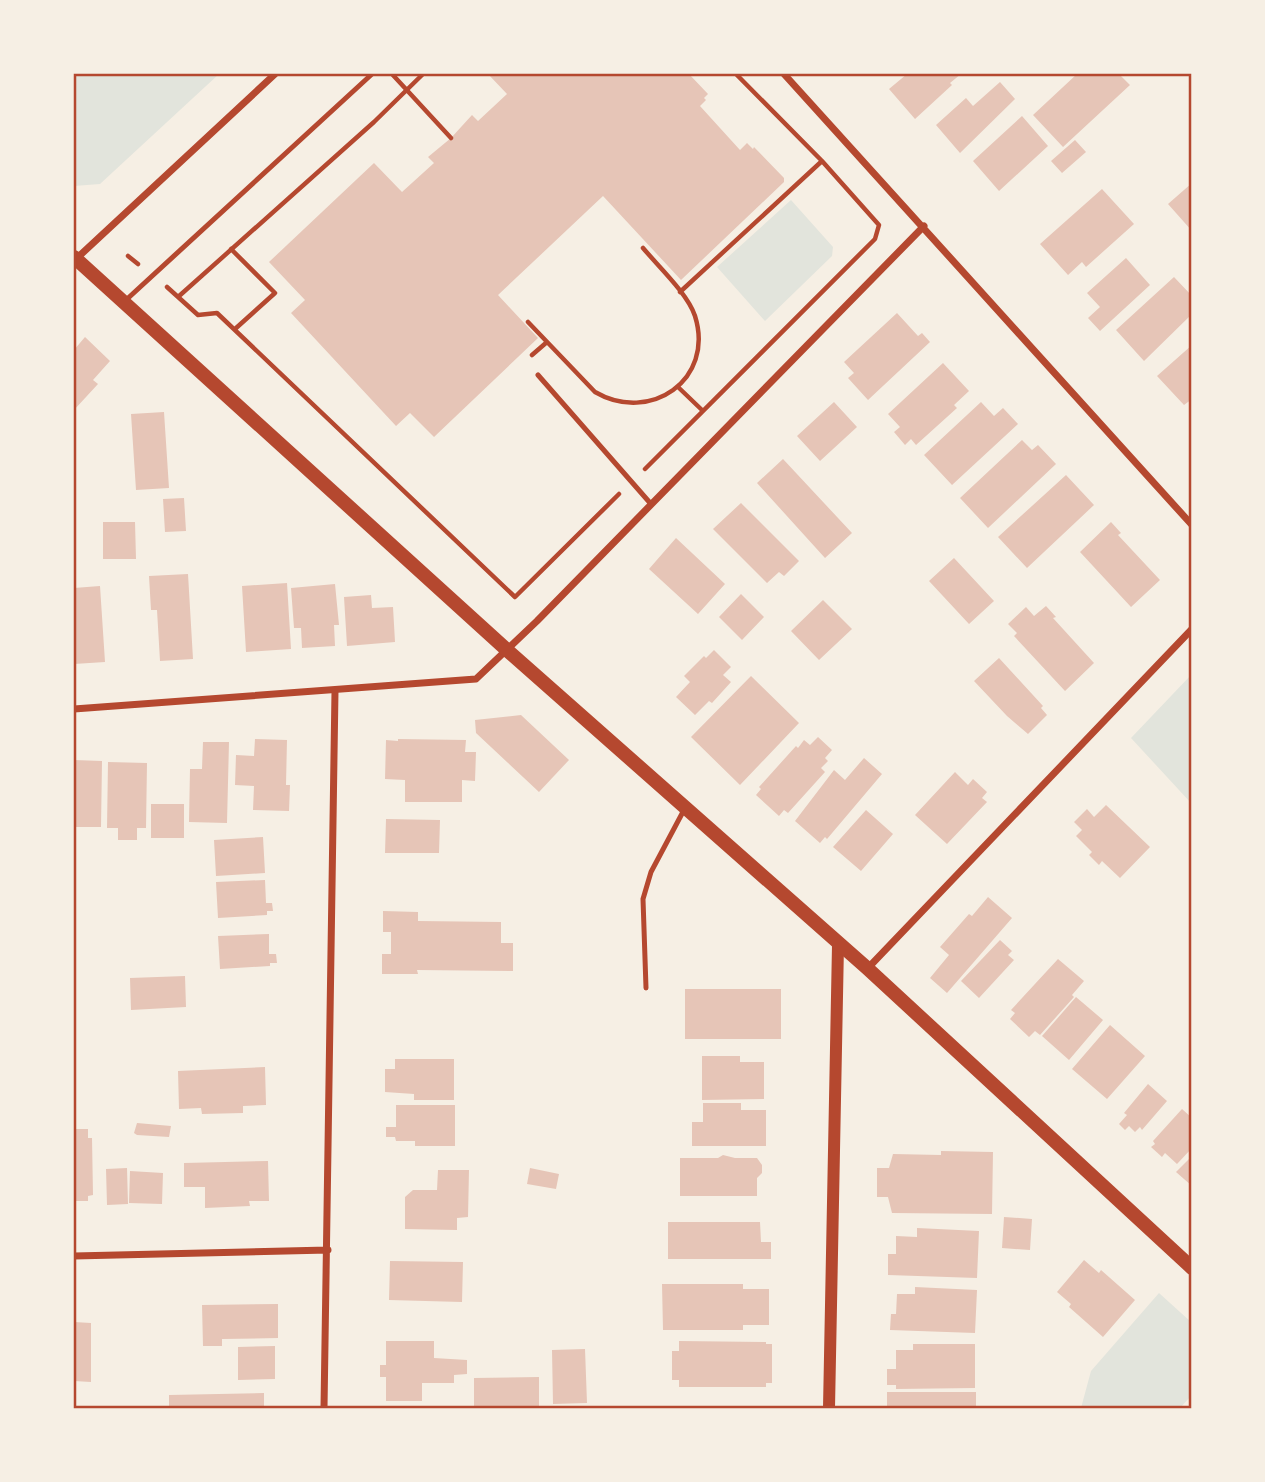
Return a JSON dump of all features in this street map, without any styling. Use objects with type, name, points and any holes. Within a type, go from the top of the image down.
[{"type":"main road","points":[[75,258],[508,650],[867,968],[1192,1268]]},
{"type":"street","points":[[75,258],[275,74]]},
{"type":"street","points":[[784,74],[1192,525]]},
{"type":"street","points":[[74,709],[476,679],[508,650],[924,226]]},
{"type":"street","points":[[867,968],[1192,629]]},
{"type":"street","points":[[324,1409],[335,691]]},
{"type":"street","points":[[829,1409],[838,945]]},
{"type":"street","points":[[74,1256],[328,1250]]},
{"type":"lane","points":[[123,303],[372,74]]},
{"type":"lane","points":[[538,375],[651,505]]},
{"type":"lane","points":[[646,988],[643,899],[651,872],[685,808]]},
{"type":"path","points":[[391,74],[451,138]]},
{"type":"path","points":[[424,74],[178,297],[198,315],[217,313],[235,329],[514,597],[875,239],[879,225],[822,161],[736,74]]},
{"type":"path","points":[[680,292],[822,161]]},
{"type":"path","points":[[527,322],[595,392],[607,400],[639,404],[678,387],[691,370],[699,344],[695,314],[643,248]]},
{"type":"path","points":[[232,249],[275,293],[235,329]]},
{"type":"path","points":[[678,387],[703,411]]},
{"type":"shaded area","points":[[74,74],[219,74],[100,184],[74,186]]},
{"type":"shaded area","points":[[791,200],[833,247],[832,256],[765,321],[717,267]]},
{"type":"shaded area","points":[[1191,675],[1191,803],[1131,738]]},
{"type":"shaded area","points":[[1159,1293],[1191,1322],[1191,1396],[1180,1408],[1081,1408],[1091,1371]]},
{"type":"building","points":[[488,74],[689,74],[708,94],[700,106],[740,150],[747,143],[753,149],[754,147],[784,178],[784,182],[681,280],[603,196],[498,295],[538,338],[434,437],[410,413],[396,426],[291,313],[305,300],[269,262],[374,163],[402,192],[434,163],[428,157],[451,138],[472,115],[478,121],[507,94]]},
{"type":"building","points":[[907,74],[961,74],[915,119],[889,89]]},
{"type":"building","points":[[1077,74],[1119,74],[1130,85],[1063,147],[1033,115]]},
{"type":"building","points":[[1000,82],[1015,99],[960,153],[936,125],[966,98],[973,106]]},
{"type":"building","points":[[1022,116],[1048,146],[999,191],[973,161]]},
{"type":"building","points":[[1075,140],[1086,152],[1062,173],[1051,161]]},
{"type":"building","points":[[1192,183],[1192,231],[1168,204]]},
{"type":"building","points":[[1102,189],[1134,224],[1086,267],[1082,262],[1068,275],[1040,244]]},
{"type":"building","points":[[1126,258],[1150,285],[1100,331],[1088,318],[1100,307],[1087,293]]},
{"type":"building","points":[[1174,277],[1192,296],[1192,314],[1144,361],[1116,330]]},
{"type":"building","points":[[897,313],[918,336],[922,333],[930,342],[868,400],[848,378],[854,373],[844,362]]},
{"type":"building","points":[[85,337],[110,361],[93,380],[98,384],[74,410],[74,350]]},
{"type":"building","points":[[1192,345],[1192,399],[1184,405],[1157,376]]},
{"type":"building","points":[[943,363],[969,391],[954,405],[957,408],[916,445],[911,439],[905,445],[894,432],[900,427],[888,414]]},
{"type":"building","points":[[834,402],[857,427],[820,461],[797,436]]},
{"type":"building","points":[[981,402],[994,416],[1003,408],[1018,424],[952,485],[924,455]]},
{"type":"building","points":[[164,412],[169,488],[136,490],[131,414]]},
{"type":"building","points":[[1022,440],[1032,450],[1038,445],[1056,464],[988,528],[960,498]]},
{"type":"building","points":[[783,459],[852,533],[825,558],[757,483]]},
{"type":"building","points":[[1066,475],[1094,505],[1027,568],[998,537]]},
{"type":"building","points":[[184,498],[186,531],[165,532],[163,499]]},
{"type":"building","points":[[741,503],[799,561],[784,576],[779,572],[767,583],[713,529]]},
{"type":"building","points":[[103,522],[135,522],[136,559],[103,559]]},
{"type":"building","points":[[1111,522],[1121,533],[1118,535],[1160,580],[1131,607],[1080,552]]},
{"type":"building","points":[[676,538],[725,584],[698,614],[649,569]]},
{"type":"building","points":[[954,558],[994,601],[969,624],[929,581]]},
{"type":"building","points":[[188,574],[193,659],[160,661],[157,610],[151,610],[149,576]]},
{"type":"building","points":[[287,583],[291,649],[246,652],[242,586]]},
{"type":"building","points":[[335,584],[339,625],[334,625],[335,646],[302,648],[301,628],[294,628],[291,588]]},
{"type":"building","points":[[100,586],[105,662],[74,664],[74,588]]},
{"type":"building","points":[[741,594],[764,617],[742,640],[719,617]]},
{"type":"building","points":[[371,595],[372,608],[393,607],[395,642],[347,646],[344,597]]},
{"type":"building","points":[[823,600],[852,629],[819,660],[791,631]]},
{"type":"building","points":[[1046,606],[1056,617],[1053,618],[1094,663],[1065,691],[1014,636],[1017,633],[1008,624],[1026,607],[1034,616]]},
{"type":"building","points":[[714,650],[731,667],[723,675],[731,682],[712,703],[709,701],[695,715],[676,697],[690,682],[684,676]]},
{"type":"building","points":[[999,658],[1043,706],[1041,708],[1047,715],[1028,734],[974,681]]},
{"type":"building","points":[[751,676],[799,723],[740,785],[691,737]]},
{"type":"building","points":[[521,715],[569,760],[539,792],[476,733],[475,720]]},
{"type":"building","points":[[818,737],[832,750],[825,758],[828,761],[821,768],[825,772],[788,813],[784,810],[779,816],[756,795],[761,789],[759,787],[796,746],[798,748],[804,740],[810,745]]},
{"type":"building","points":[[255,739],[287,740],[286,785],[290,785],[289,811],[253,810],[254,786],[235,785],[236,755],[254,756]]},
{"type":"building","points":[[386,740],[466,740],[465,752],[476,752],[475,781],[462,780],[462,802],[405,802],[405,780],[385,779]]},
{"type":"building","points":[[203,742],[229,742],[227,823],[189,822],[190,769],[202,769]]},
{"type":"building","points":[[864,758],[882,774],[827,839],[825,837],[820,843],[795,821],[834,770],[845,780]]},
{"type":"building","points":[[74,760],[102,761],[101,827],[74,827]]},
{"type":"building","points":[[108,762],[147,763],[146,828],[137,828],[137,840],[118,840],[118,828],[107,828]]},
{"type":"building","points":[[955,772],[968,785],[973,779],[987,792],[982,798],[987,802],[947,844],[915,815]]},
{"type":"building","points":[[151,804],[184,804],[184,838],[151,838]]},
{"type":"building","points":[[1106,805],[1150,847],[1120,878],[1102,861],[1099,865],[1089,855],[1092,852],[1076,836],[1082,830],[1074,822],[1087,809],[1094,817]]},
{"type":"building","points":[[866,810],[893,834],[861,871],[833,847]]},
{"type":"building","points":[[386,819],[440,820],[439,853],[385,853]]},
{"type":"building","points":[[263,837],[265,873],[216,876],[214,840]]},
{"type":"building","points":[[265,880],[266,903],[272,903],[273,911],[267,911],[267,915],[218,918],[216,882]]},
{"type":"building","points":[[988,897],[1012,918],[947,993],[930,978],[949,955],[940,947]]},
{"type":"building","points":[[383,911],[418,912],[418,921],[501,922],[501,943],[513,943],[513,971],[417,970],[418,974],[382,974],[382,954],[391,954],[391,932],[383,932]]},
{"type":"building","points":[[269,934],[269,954],[276,954],[277,963],[270,963],[270,966],[220,969],[218,936]]},
{"type":"building","points":[[1000,940],[1012,951],[1008,955],[1014,960],[979,998],[961,981]]},
{"type":"building","points":[[1058,959],[1084,981],[1072,995],[1074,997],[1040,1035],[1035,1031],[1029,1037],[1010,1019],[1015,1013],[1011,1010]]},
{"type":"building","points":[[185,976],[186,1007],[131,1010],[130,978]]},
{"type":"building","points":[[685,989],[781,989],[781,1039],[685,1039]]},
{"type":"building","points":[[1076,997],[1103,1020],[1069,1060],[1042,1036]]},
{"type":"building","points":[[1110,1025],[1145,1056],[1107,1099],[1072,1069]]},
{"type":"building","points":[[702,1056],[740,1056],[740,1062],[764,1062],[764,1099],[702,1100]]},
{"type":"building","points":[[395,1059],[454,1059],[454,1100],[414,1100],[414,1094],[385,1092],[385,1069],[395,1069]]},
{"type":"building","points":[[265,1067],[266,1105],[243,1106],[243,1113],[202,1114],[201,1108],[179,1109],[178,1071]]},
{"type":"building","points":[[1148,1084],[1167,1101],[1142,1130],[1140,1127],[1135,1132],[1129,1126],[1125,1130],[1119,1124],[1127,1115],[1124,1113]]},
{"type":"building","points":[[703,1103],[741,1103],[741,1110],[766,1110],[766,1146],[692,1146],[692,1122],[703,1122]]},
{"type":"building","points":[[396,1105],[455,1105],[455,1146],[415,1146],[415,1141],[396,1141],[395,1137],[386,1137],[386,1127],[396,1127]]},
{"type":"building","points":[[1182,1109],[1192,1118],[1192,1148],[1177,1164],[1165,1153],[1162,1157],[1151,1147],[1155,1144],[1153,1141]]},
{"type":"building","points":[[137,1123],[171,1126],[169,1137],[137,1135],[134,1133]]},
{"type":"building","points":[[74,1129],[88,1129],[88,1138],[92,1138],[93,1195],[88,1196],[88,1201],[74,1201]]},
{"type":"building","points":[[941,1151],[993,1152],[992,1214],[892,1213],[888,1197],[877,1197],[877,1168],[889,1168],[893,1154],[941,1155]]},
{"type":"building","points":[[723,1155],[757,1158],[762,1165],[762,1173],[757,1178],[757,1196],[680,1196],[680,1158],[718,1158]]},
{"type":"building","points":[[1192,1156],[1192,1186],[1176,1172]]},
{"type":"building","points":[[268,1161],[269,1201],[249,1201],[250,1206],[205,1208],[205,1187],[184,1187],[184,1163]]},
{"type":"building","points":[[127,1168],[128,1204],[107,1205],[106,1169]]},
{"type":"building","points":[[530,1168],[559,1174],[556,1189],[527,1184]]},
{"type":"building","points":[[438,1170],[469,1170],[468,1217],[457,1218],[457,1230],[405,1229],[405,1197],[413,1190],[437,1190]]},
{"type":"building","points":[[130,1171],[163,1173],[162,1204],[129,1203]]},
{"type":"building","points":[[1004,1217],[1032,1219],[1030,1250],[1002,1248]]},
{"type":"building","points":[[668,1222],[760,1222],[761,1242],[771,1242],[771,1259],[668,1259]]},
{"type":"building","points":[[917,1228],[979,1231],[977,1278],[888,1275],[888,1254],[896,1254],[896,1236],[917,1237]]},
{"type":"building","points":[[1084,1260],[1099,1273],[1101,1270],[1135,1300],[1103,1337],[1069,1307],[1071,1304],[1057,1292]]},
{"type":"building","points":[[390,1261],[463,1262],[462,1302],[389,1300]]},
{"type":"building","points":[[662,1284],[743,1284],[743,1289],[769,1289],[769,1325],[743,1325],[743,1330],[663,1330]]},
{"type":"building","points":[[915,1287],[977,1290],[975,1333],[890,1330],[891,1314],[896,1314],[897,1294],[915,1294]]},
{"type":"building","points":[[278,1304],[278,1338],[222,1339],[222,1346],[203,1346],[202,1305]]},
{"type":"building","points":[[74,1322],[91,1323],[91,1382],[74,1381]]},
{"type":"building","points":[[386,1341],[434,1341],[434,1358],[467,1360],[467,1374],[454,1375],[454,1383],[422,1383],[422,1401],[386,1401],[386,1377],[380,1377],[380,1365],[386,1365]]},
{"type":"building","points":[[679,1341],[772,1344],[772,1383],[766,1383],[766,1387],[679,1387],[679,1380],[672,1380],[672,1351],[679,1351]]},
{"type":"building","points":[[913,1344],[975,1344],[975,1388],[896,1389],[896,1385],[887,1385],[887,1369],[896,1369],[896,1350],[913,1350]]},
{"type":"building","points":[[275,1346],[275,1379],[238,1380],[238,1347]]},
{"type":"building","points":[[585,1349],[587,1403],[553,1404],[552,1350]]},
{"type":"building","points":[[539,1377],[539,1407],[474,1408],[474,1378]]},
{"type":"building","points":[[887,1392],[976,1392],[976,1408],[887,1408]]},
{"type":"building","points":[[264,1393],[264,1408],[169,1408],[169,1395]]}]
